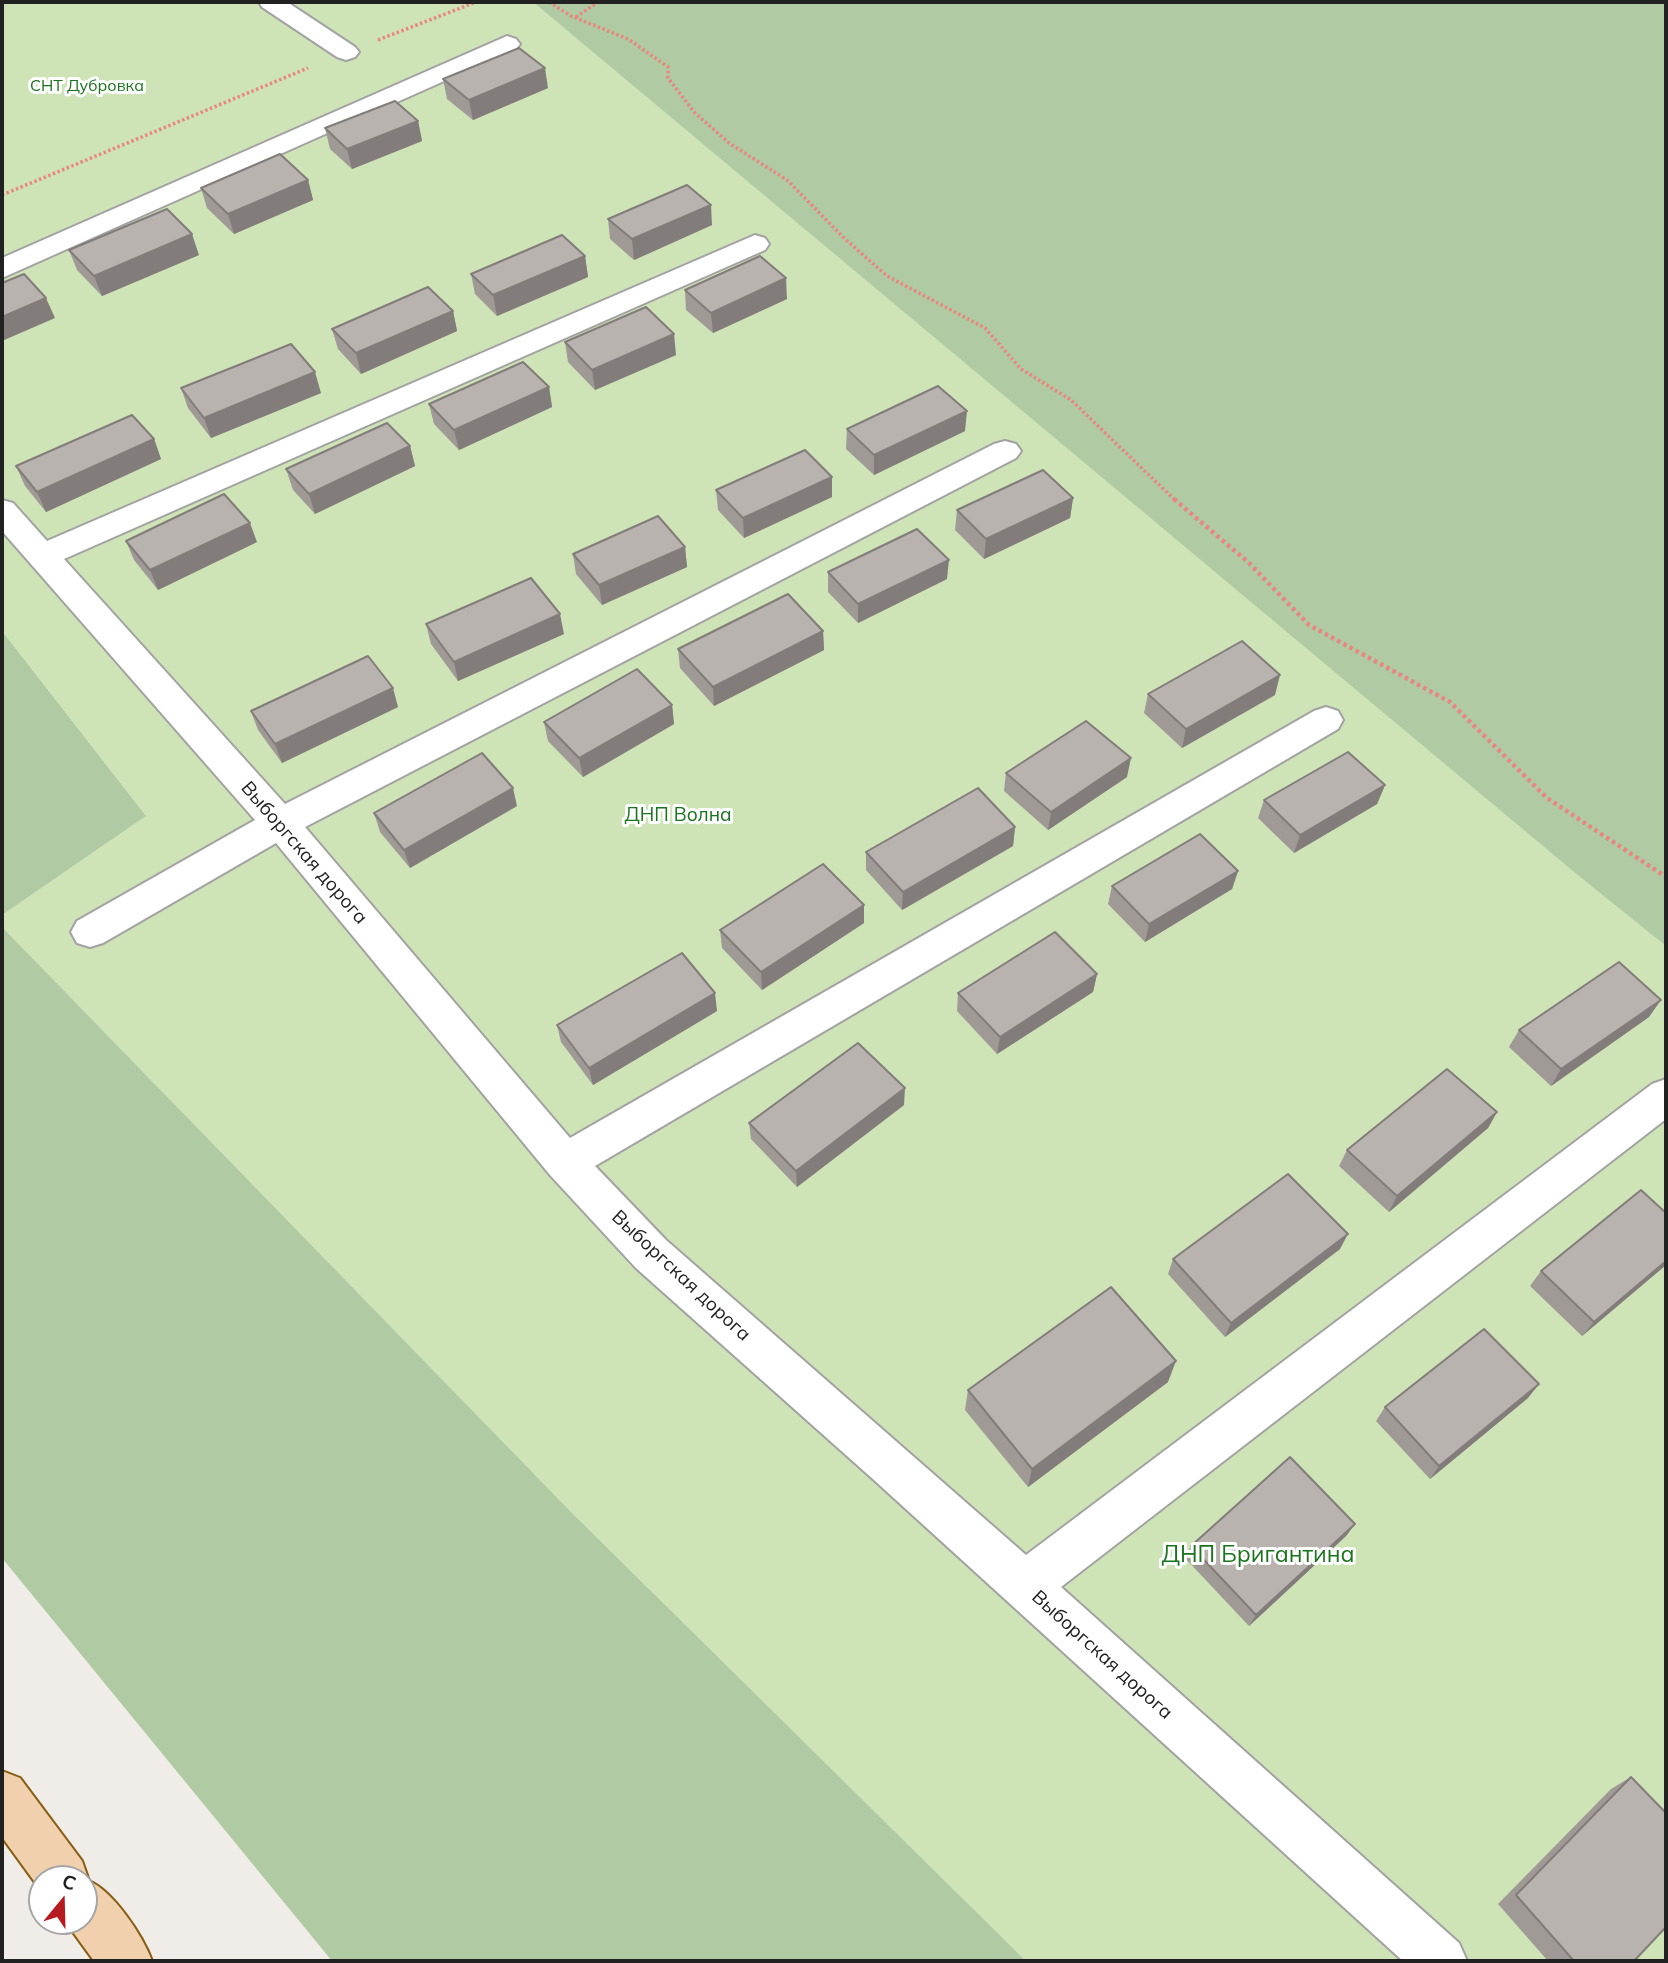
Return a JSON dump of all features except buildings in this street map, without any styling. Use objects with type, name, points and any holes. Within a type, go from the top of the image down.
[{"type":"main road","points":[[2,1796],[54,1865]]},
{"type":"main road","points":[[98,1924],[126,1961]]},
{"type":"street","points":[[271,2],[346,52]]},
{"type":"street","points":[[2,269],[507,44]]},
{"type":"street","points":[[42,556],[755,244]]},
{"type":"street","points":[[90,932],[280,823],[1005,451]]},
{"type":"street","name":"Выборгская дорога","points":[[2,511],[280,823],[565,1162],[651,1254],[1025,1585],[1441,1961]]},
{"type":"street","points":[[565,1162],[1326,720]]},
{"type":"street","points":[[1025,1585],[1666,1096]]},
{"type":"path","points":[[2,195],[346,52],[476,2]]},
{"type":"path","points":[[549,2],[575,17],[615,33],[647,51],[668,67],[668,78],[694,113],[729,144],[787,180],[844,238],[887,276],[985,328],[1021,369],[1071,400],[1198,522],[1249,563],[1309,625],[1450,702],[1547,798],[1666,877]]},
{"type":"path","points":[[575,17],[598,2]]},
{"type":"green space","name":"ДНП Волна","points":[[2,2],[533,2],[1666,946],[1666,1961],[1026,1961],[572,1513],[2,927],[2,915],[146,816],[2,631]]},
{"type":"green space","points":[[533,2],[1666,2],[1666,946],[1573,871]]},
{"type":"green space","points":[[2,631],[146,816],[2,915]]},
{"type":"green space","points":[[2,927],[572,1513],[1026,1961],[332,1961],[2,1558]]},
{"type":"park label","name":"СНТ Дубровка","points":[[87,86]]},
{"type":"park label","name":"ДНП Бригантина","points":[[1258,1555]]}]
